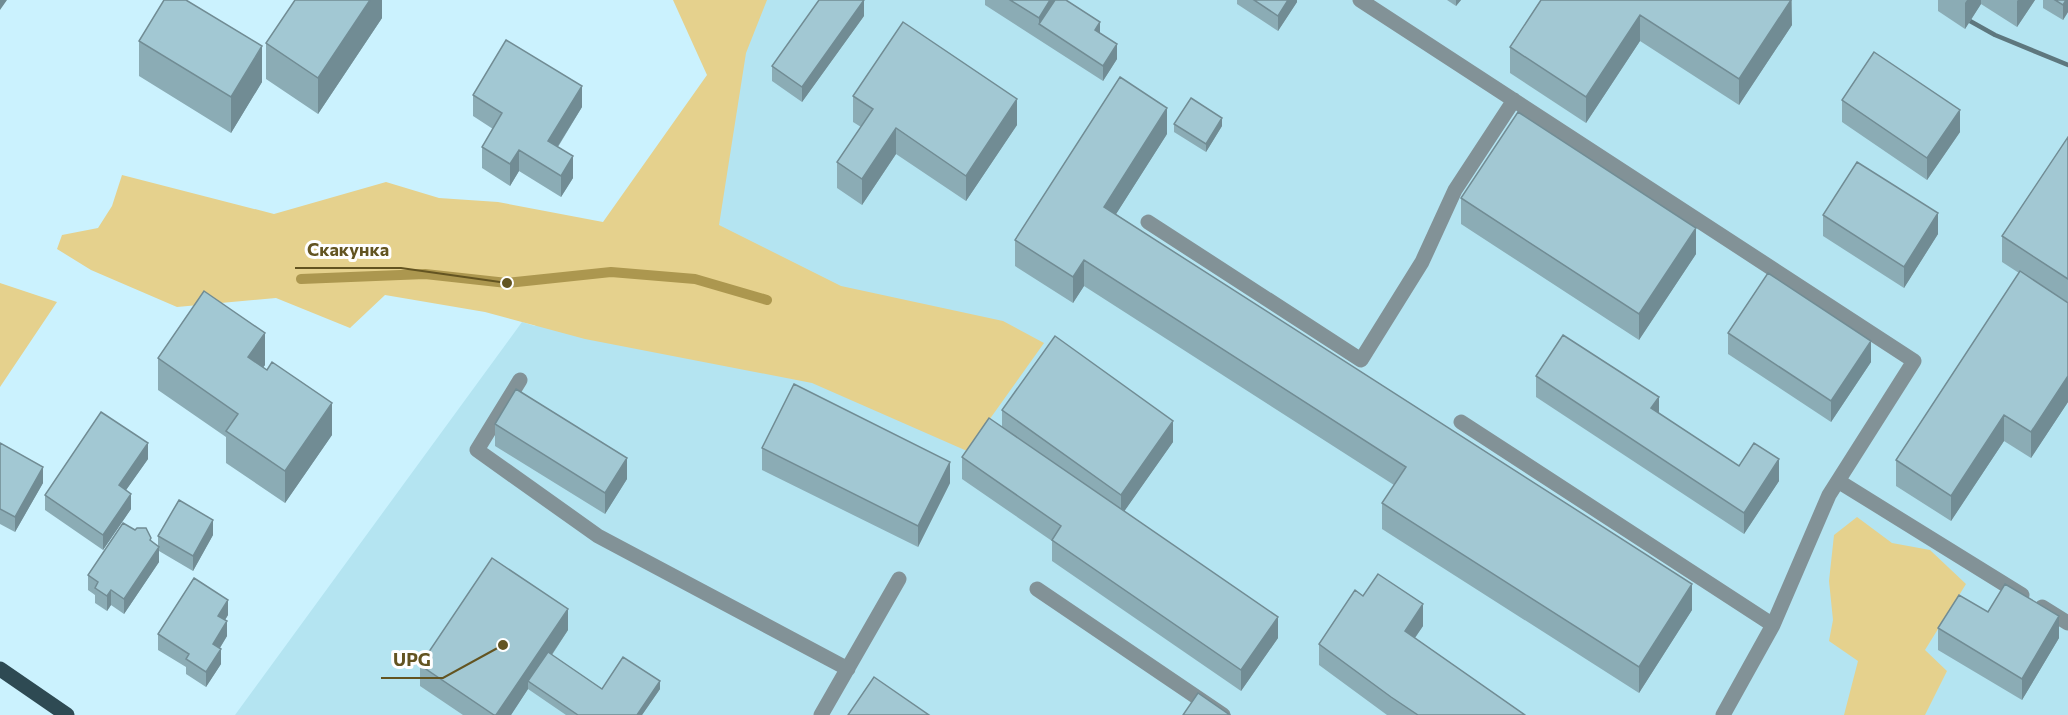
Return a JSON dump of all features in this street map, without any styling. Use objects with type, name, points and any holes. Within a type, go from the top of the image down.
[{"type":"main road","points":[[0,669],[67,715]]},
{"type":"lane","points":[[1360,0],[1914,361],[1829,495],[1773,625],[1723,715]]},
{"type":"lane","points":[[1148,222],[1361,360],[1422,262],[1455,190],[1514,100]]},
{"type":"lane","points":[[520,380],[477,450],[598,536],[848,669]]},
{"type":"lane","points":[[1461,422],[1773,625]]},
{"type":"lane","points":[[1838,481],[2068,623]]},
{"type":"lane","points":[[821,715],[899,579]]},
{"type":"lane","points":[[1037,589],[1223,715]]},
{"type":"shaded area","points":[[673,0],[767,0],[746,53],[719,225],[841,286],[1003,321],[1044,343],[967,451],[812,383],[585,339],[485,312],[385,295],[350,328],[276,298],[177,307],[91,270],[57,249],[62,235],[98,228],[112,206],[122,175],[274,214],[386,182],[439,198],[498,202],[603,222],[707,75]]},
{"type":"shaded area","points":[[760,0],[2068,0],[2068,715],[235,715],[522,322],[535,326]]},
{"type":"shaded area","points":[[0,283],[57,302],[0,387]]},
{"type":"shaded area","points":[[1857,517],[1892,543],[1930,550],[1966,584],[1925,650],[1947,671],[1925,715],[1844,715],[1858,661],[1829,641],[1833,620],[1829,581],[1834,535]]},
{"type":"building","points":[[164,0],[186,0],[262,46],[231,97],[139,41]]},
{"type":"building","points":[[295,0],[370,0],[318,78],[266,43]]},
{"type":"building","points":[[819,0],[864,0],[802,87],[772,66]]},
{"type":"building","points":[[1010,0],[1050,0],[1039,18]]},
{"type":"building","points":[[1055,0],[1066,0],[1100,22],[1095,30],[1117,44],[1103,66],[1039,24]]},
{"type":"building","points":[[1254,0],[1288,0],[1278,16]]},
{"type":"building","points":[[1541,0],[1791,0],[1739,79],[1640,15],[1586,97],[1510,47]]},
{"type":"building","points":[[2055,0],[2066,0],[2063,5]]},
{"type":"building","points":[[903,22],[1017,99],[966,176],[896,128],[862,179],[837,162],[873,109],[853,96]]},
{"type":"building","points":[[506,40],[582,86],[548,141],[573,156],[561,176],[519,150],[510,164],[482,147],[502,113],[473,95]]},
{"type":"building","points":[[1874,52],[1960,110],[1927,158],[1842,100]]},
{"type":"building","points":[[1120,77],[1167,108],[1104,207],[1692,584],[1639,667],[1382,503],[1406,467],[1084,260],[1073,277],[1015,240]]},
{"type":"building","points":[[1191,98],[1222,118],[1206,144],[1174,124]]},
{"type":"building","points":[[1518,112],[1696,228],[1639,314],[1461,198]]},
{"type":"building","points":[[2068,137],[2068,279],[2002,236]]},
{"type":"building","points":[[1857,162],[1938,213],[1904,267],[1823,215]]},
{"type":"building","points":[[2020,271],[2068,303],[2068,376],[2031,432],[2004,415],[1951,496],[1896,460]]},
{"type":"building","points":[[1768,273],[1871,341],[1831,401],[1728,333]]},
{"type":"building","points":[[204,291],[265,333],[248,357],[267,370],[272,362],[332,403],[285,471],[226,431],[238,414],[158,358]]},
{"type":"building","points":[[1563,335],[1659,397],[1651,408],[1739,466],[1754,443],[1779,459],[1744,513],[1536,376]]},
{"type":"building","points":[[1055,336],[1173,421],[1121,495],[1002,410]]},
{"type":"building","points":[[794,384],[950,462],[918,526],[762,448]]},
{"type":"building","points":[[516,389],[627,458],[605,493],[495,424]]},
{"type":"building","points":[[101,412],[148,443],[119,485],[131,494],[103,535],[45,495]]},
{"type":"building","points":[[989,418],[1278,617],[1241,670],[1052,540],[1061,526],[962,457]]},
{"type":"building","points":[[0,443],[43,467],[15,517],[0,509]]},
{"type":"building","points":[[179,500],[213,520],[193,556],[158,536]]},
{"type":"building","points":[[123,523],[135,530],[146,528],[150,540],[159,547],[124,599],[111,590],[107,596],[95,588],[98,582],[88,575]]},
{"type":"building","points":[[492,558],[568,609],[496,715],[420,665]]},
{"type":"building","points":[[1378,574],[1423,604],[1405,631],[1525,715],[1418,715],[1319,644],[1355,590],[1363,596]]},
{"type":"building","points":[[194,578],[228,600],[218,616],[227,621],[213,644],[221,649],[206,672],[186,659],[189,654],[158,634]]},
{"type":"building","points":[[2005,584],[2059,616],[2022,679],[1938,628],[1959,595],[1988,612]]},
{"type":"building","points":[[548,652],[602,689],[623,657],[660,681],[637,715],[578,715],[528,681]]},
{"type":"building","points":[[874,677],[929,715],[848,715]]},
{"type":"building","points":[[1198,693],[1230,715],[1183,715]]},
{"type":"waterway","points":[[301,279],[425,274],[507,283],[611,272],[695,279],[767,300]]},
{"type":"railway","points":[[1970,21],[1995,35],[2068,65]]},
{"type":"place","name":"Скакунка","points":[[507,283]]},
{"type":"place","name":"UPG","points":[[503,645]]}]
